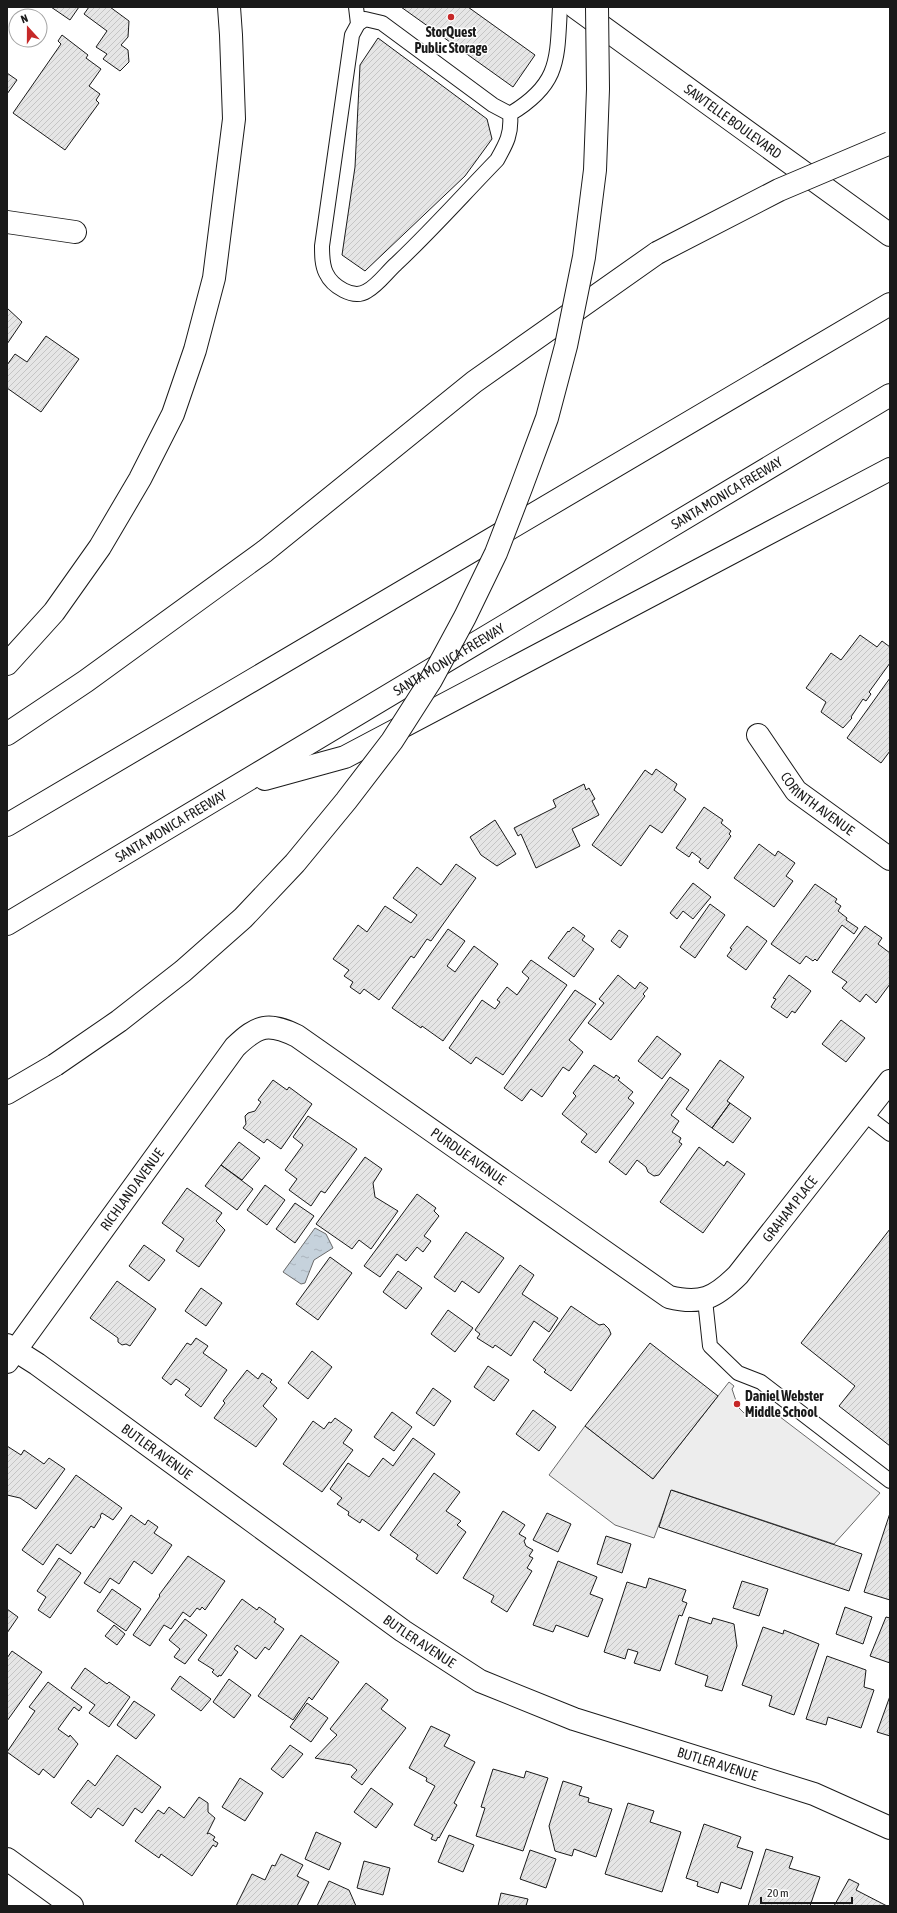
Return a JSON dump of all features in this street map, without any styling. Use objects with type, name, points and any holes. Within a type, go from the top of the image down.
[{"type":"main road","points":[[7,664],[54,612],[100,547],[140,479],[173,414],[192,357],[214,278],[234,119],[229,7]]},
{"type":"main road","name":"SAWTELLE BOULEVARD","points":[[575,7],[890,235]]},
{"type":"main road","points":[[7,1093],[55,1065],[119,1021],[183,971],[242,918],[295,863],[392,742],[431,680],[466,616],[496,553],[547,418],[566,346],[584,257],[595,170],[598,89],[597,7]]},
{"type":"main road","points":[[7,734],[86,681],[265,551],[474,382],[657,253],[779,190],[890,143]]},
{"type":"main road","points":[[7,222],[75,232]]},
{"type":"main road","points":[[7,825],[837,337],[890,304]]},
{"type":"main road","name":"SANTA MONICA FREEWAY","points":[[7,924],[890,395]]},
{"type":"main road","points":[[240,785],[345,758],[890,469]]},
{"type":"main road","name":"CORINTH AVENUE","points":[[758,735],[796,790],[890,859]]},
{"type":"main road","name":"PURDUE AVENUE","points":[[265,1026],[281,1028],[297,1036],[669,1296]]},
{"type":"main road","name":"RICHLAND AVENUE","points":[[10,1352],[235,1047],[250,1033],[265,1026]]},
{"type":"main road","name":"GRAHAM PLACE","points":[[669,1296],[686,1301],[705,1300],[723,1290],[738,1275],[890,1081]]},
{"type":"main road","name":"BUTLER AVENUE","points":[[10,1352],[403,1631],[480,1681],[574,1718],[814,1794],[890,1828]]},
{"type":"main road","points":[[7,1859],[72,1906]]},
{"type":"lane","points":[[356,7],[358,24]]},
{"type":"lane","points":[[510,114],[529,102],[546,82],[554,67],[558,52],[560,7]]},
{"type":"lane","points":[[365,19],[382,23],[493,105],[510,114],[510,132],[506,145],[497,160],[405,256],[366,292],[347,292],[335,284],[326,274],[322,258],[322,246],[352,35],[358,24],[365,19]]},
{"type":"lane","points":[[864,1114],[890,1134]]},
{"type":"lane","points":[[705,1300],[710,1346],[738,1372],[761,1382],[890,1481]]},
{"type":"shaded area","points":[[729,1382],[734,1386],[732,1389],[735,1398],[739,1408],[744,1413],[758,1416],[763,1413],[767,1407],[880,1493],[834,1544],[672,1490],[654,1538],[615,1525],[549,1475],[585,1426],[653,1479]]},
{"type":"water","points":[[315,1228],[326,1234],[333,1248],[314,1260],[305,1283],[301,1284],[283,1272]]},
{"type":"building","points":[[51,7],[79,7],[70,20]]},
{"type":"building","points":[[89,7],[110,7],[129,21],[128,37],[121,45],[128,50],[129,62],[120,71],[103,59],[107,54],[96,47],[107,31],[84,14]]},
{"type":"building","points":[[401,7],[468,7],[535,55],[513,87]]},
{"type":"building","points":[[62,35],[88,55],[86,58],[101,69],[89,86],[100,94],[96,100],[99,103],[65,150],[13,113],[61,44],[58,41]]},
{"type":"building","points":[[378,38],[487,119],[492,139],[465,176],[365,271],[342,255],[355,167],[360,65]]},
{"type":"building","points":[[7,73],[17,80],[7,94]]},
{"type":"building","points":[[7,308],[22,322],[7,344]]},
{"type":"building","points":[[46,336],[79,359],[41,412],[7,388],[7,365],[15,354],[27,362]]},
{"type":"building","points":[[860,635],[877,647],[882,641],[890,647],[890,663],[869,692],[871,694],[866,701],[863,699],[851,717],[852,718],[843,728],[821,712],[826,702],[806,688],[831,653],[841,660]]},
{"type":"building","points":[[890,678],[890,751],[881,763],[847,738]]},
{"type":"building","points":[[656,769],[677,784],[674,790],[686,799],[662,833],[650,825],[621,866],[592,845],[645,770],[652,775]]},
{"type":"building","points":[[584,784],[586,790],[589,788],[595,799],[592,801],[599,815],[572,829],[580,846],[536,868],[521,834],[518,836],[514,828],[556,807],[553,800]]},
{"type":"building","points":[[704,807],[723,820],[721,823],[731,831],[729,834],[731,836],[708,869],[699,862],[701,859],[692,852],[689,857],[676,848]]},
{"type":"building","points":[[495,820],[516,854],[497,866],[481,855],[470,837]]},
{"type":"building","points":[[759,844],[775,856],[778,851],[795,863],[786,876],[793,881],[774,907],[734,878]]},
{"type":"building","points":[[456,864],[476,878],[431,941],[427,939],[414,958],[411,956],[379,1000],[364,989],[360,994],[350,987],[353,982],[344,976],[349,970],[333,959],[358,925],[367,932],[385,906],[411,923],[417,915],[393,898],[409,877],[417,867],[441,885]]},
{"type":"building","points":[[693,883],[711,897],[693,919],[683,911],[677,919],[670,913]]},
{"type":"building","points":[[815,884],[837,899],[835,902],[841,906],[838,911],[847,918],[846,920],[858,928],[854,934],[842,925],[817,961],[815,959],[813,961],[806,956],[800,964],[771,944]]},
{"type":"building","points":[[710,904],[725,915],[695,958],[680,947]]},
{"type":"building","points":[[747,926],[767,941],[746,970],[727,956],[732,949],[730,948]]},
{"type":"building","points":[[865,926],[882,938],[878,944],[890,953],[890,984],[876,1003],[866,994],[860,1002],[842,988],[847,982],[832,972]]},
{"type":"building","points":[[573,927],[585,936],[582,940],[594,949],[574,977],[548,958],[568,931],[569,932]]},
{"type":"building","points":[[448,929],[465,941],[447,966],[455,972],[474,946],[498,964],[443,1041],[392,1008]]},
{"type":"building","points":[[619,930],[628,936],[620,948],[611,941]]},
{"type":"building","points":[[531,960],[567,985],[503,1075],[476,1057],[471,1064],[449,1048],[482,1000],[495,1009],[500,1002],[497,1000],[507,987],[517,995],[529,978],[522,972]]},
{"type":"building","points":[[618,975],[635,989],[640,982],[648,988],[643,994],[645,996],[611,1040],[588,1023],[604,1003],[599,999]]},
{"type":"building","points":[[789,975],[811,991],[795,1013],[792,1011],[787,1018],[771,1007],[776,999],[773,998]]},
{"type":"building","points":[[575,990],[596,1004],[569,1040],[583,1052],[569,1071],[563,1067],[542,1097],[531,1089],[522,1101],[504,1088]]},
{"type":"building","points":[[841,1020],[865,1038],[846,1062],[822,1044]]},
{"type":"building","points":[[657,1036],[681,1054],[662,1079],[638,1061]]},
{"type":"building","points":[[720,1060],[744,1077],[727,1101],[730,1103],[712,1128],[686,1109]]},
{"type":"building","points":[[594,1065],[614,1078],[616,1075],[620,1078],[618,1080],[633,1092],[628,1098],[634,1103],[596,1153],[581,1142],[587,1134],[562,1114],[576,1096],[573,1093]]},
{"type":"building","points":[[670,1077],[689,1090],[671,1115],[679,1121],[672,1132],[681,1138],[679,1142],[682,1144],[659,1175],[654,1176],[648,1172],[646,1167],[637,1160],[626,1175],[609,1162]]},
{"type":"building","points":[[273,1080],[287,1090],[289,1087],[312,1104],[281,1149],[267,1139],[264,1143],[243,1128],[246,1124],[245,1116],[248,1113],[255,1111],[261,1102],[258,1100]]},
{"type":"building","points":[[730,1103],[751,1118],[733,1143],[712,1128]]},
{"type":"building","points":[[308,1116],[357,1149],[325,1193],[321,1191],[311,1206],[289,1190],[297,1179],[285,1170],[303,1145],[293,1137]]},
{"type":"building","points":[[239,1142],[260,1158],[242,1180],[221,1165]]},
{"type":"building","points":[[699,1147],[724,1166],[727,1161],[745,1174],[703,1233],[660,1202]]},
{"type":"building","points":[[365,1157],[382,1169],[373,1183],[375,1197],[398,1211],[371,1249],[359,1240],[352,1249],[316,1224]]},
{"type":"building","points":[[221,1165],[253,1189],[237,1210],[205,1186]]},
{"type":"building","points":[[265,1185],[285,1200],[267,1225],[247,1210]]},
{"type":"building","points":[[187,1188],[222,1213],[216,1221],[225,1230],[199,1267],[176,1251],[184,1239],[162,1223]]},
{"type":"building","points":[[417,1194],[436,1208],[434,1211],[439,1216],[424,1236],[431,1241],[423,1252],[417,1247],[406,1261],[397,1254],[380,1277],[364,1266]]},
{"type":"building","points":[[295,1203],[314,1216],[295,1243],[276,1229]]},
{"type":"building","points":[[890,1229],[890,1446],[839,1406],[855,1386],[801,1343]]},
{"type":"building","points":[[466,1232],[504,1258],[479,1293],[462,1281],[455,1292],[434,1277]]},
{"type":"building","points":[[144,1245],[165,1260],[149,1281],[129,1266]]},
{"type":"building","points":[[330,1257],[352,1273],[318,1320],[296,1304]]},
{"type":"building","points":[[520,1265],[534,1275],[522,1294],[558,1318],[549,1332],[534,1321],[511,1356],[495,1345],[493,1348],[477,1338],[480,1334],[475,1330]]},
{"type":"building","points":[[398,1271],[422,1288],[406,1309],[383,1292]]},
{"type":"building","points":[[117,1281],[156,1309],[130,1346],[126,1344],[122,1345],[118,1342],[118,1338],[90,1318]]},
{"type":"building","points":[[201,1288],[222,1303],[206,1326],[185,1311]]},
{"type":"building","points":[[571,1306],[599,1325],[604,1324],[609,1329],[611,1334],[571,1391],[544,1372],[546,1370],[533,1360]]},
{"type":"building","points":[[448,1310],[473,1328],[455,1352],[431,1334]]},
{"type":"building","points":[[196,1338],[208,1346],[203,1353],[227,1370],[201,1407],[185,1395],[190,1389],[176,1379],[171,1385],[162,1378],[187,1343],[191,1345]]},
{"type":"building","points":[[650,1343],[718,1396],[653,1479],[585,1426]]},
{"type":"building","points":[[312,1351],[332,1367],[308,1399],[288,1383]]},
{"type":"building","points":[[488,1366],[509,1380],[494,1401],[474,1387]]},
{"type":"building","points":[[247,1370],[258,1379],[262,1373],[272,1380],[270,1382],[277,1388],[263,1406],[277,1419],[256,1447],[214,1418],[225,1403],[223,1401]]},
{"type":"building","points":[[433,1388],[451,1401],[434,1426],[416,1413]]},
{"type":"building","points":[[533,1410],[556,1427],[539,1451],[516,1434]]},
{"type":"building","points":[[392,1412],[412,1427],[394,1451],[374,1437]]},
{"type":"building","points":[[335,1418],[352,1430],[343,1443],[353,1450],[322,1492],[283,1464],[313,1421],[324,1429],[329,1422],[331,1423]]},
{"type":"building","points":[[413,1438],[435,1454],[379,1531],[362,1519],[360,1523],[348,1515],[349,1512],[337,1504],[342,1498],[330,1489],[348,1463],[369,1477],[383,1458],[393,1466]]},
{"type":"building","points":[[7,1446],[21,1455],[24,1450],[44,1464],[49,1458],[65,1469],[36,1509],[20,1498],[7,1495]]},
{"type":"building","points":[[434,1473],[460,1492],[446,1511],[461,1521],[457,1525],[466,1532],[437,1574],[416,1559],[418,1555],[390,1535]]},
{"type":"building","points":[[76,1475],[122,1508],[113,1520],[102,1513],[94,1528],[91,1526],[71,1554],[57,1544],[43,1565],[22,1550]]},
{"type":"building","points":[[671,1490],[862,1554],[849,1591],[659,1527]]},
{"type":"building","points":[[503,1511],[525,1525],[519,1534],[526,1538],[524,1541],[526,1546],[533,1550],[529,1556],[533,1558],[527,1568],[532,1571],[507,1612],[491,1602],[494,1596],[463,1578]]},
{"type":"building","points":[[547,1513],[571,1524],[558,1552],[533,1540]]},
{"type":"building","points":[[890,1513],[890,1600],[864,1592]]},
{"type":"building","points":[[131,1515],[145,1525],[148,1520],[158,1527],[154,1533],[172,1545],[152,1574],[134,1561],[119,1584],[110,1578],[100,1593],[84,1583]]},
{"type":"building","points":[[606,1536],[631,1544],[622,1573],[597,1564]]},
{"type":"building","points":[[188,1556],[225,1581],[205,1610],[202,1607],[200,1610],[197,1608],[190,1617],[183,1612],[171,1629],[164,1625],[150,1646],[133,1635],[160,1596],[159,1595]]},
{"type":"building","points":[[59,1558],[81,1573],[50,1618],[38,1610],[46,1597],[37,1591]]},
{"type":"building","points":[[558,1561],[597,1577],[590,1594],[603,1599],[588,1637],[556,1625],[553,1632],[533,1625]]},
{"type":"building","points":[[649,1578],[686,1590],[682,1601],[687,1603],[682,1616],[679,1615],[660,1671],[634,1663],[638,1652],[628,1649],[625,1659],[604,1652],[627,1582],[646,1588]]},
{"type":"building","points":[[742,1581],[768,1589],[759,1616],[733,1608]]},
{"type":"building","points":[[112,1589],[141,1609],[126,1631],[97,1611]]},
{"type":"building","points":[[242,1599],[257,1610],[259,1607],[276,1619],[274,1622],[284,1629],[269,1650],[265,1647],[256,1659],[237,1645],[234,1649],[238,1652],[221,1676],[219,1675],[218,1677],[212,1672],[214,1670],[198,1660]]},
{"type":"building","points":[[845,1607],[872,1617],[863,1644],[836,1634]]},
{"type":"building","points":[[7,1609],[18,1617],[7,1633]]},
{"type":"building","points":[[689,1617],[711,1624],[713,1618],[734,1624],[737,1646],[722,1691],[705,1686],[708,1676],[675,1664]]},
{"type":"building","points":[[886,1617],[890,1618],[890,1663],[870,1656]]},
{"type":"building","points":[[185,1619],[207,1635],[185,1664],[174,1657],[180,1649],[169,1640]]},
{"type":"building","points":[[114,1625],[125,1634],[117,1645],[105,1636]]},
{"type":"building","points":[[763,1627],[783,1634],[784,1630],[819,1644],[794,1715],[769,1706],[772,1696],[742,1685]]},
{"type":"building","points":[[301,1635],[339,1662],[312,1700],[309,1697],[293,1720],[258,1696]]},
{"type":"building","points":[[12,1651],[42,1672],[7,1721],[7,1658]]},
{"type":"building","points":[[827,1656],[866,1670],[864,1687],[874,1690],[861,1728],[828,1717],[826,1725],[806,1719]]},
{"type":"building","points":[[85,1668],[107,1684],[109,1682],[130,1697],[109,1727],[89,1713],[95,1705],[71,1688]]},
{"type":"building","points":[[180,1676],[211,1699],[201,1711],[171,1689]]},
{"type":"building","points":[[229,1679],[251,1695],[234,1718],[213,1702]]},
{"type":"building","points":[[48,1682],[82,1707],[79,1711],[74,1707],[58,1729],[69,1737],[70,1735],[78,1744],[54,1778],[43,1769],[39,1775],[7,1752],[35,1711],[29,1707]]},
{"type":"building","points":[[366,1683],[388,1700],[381,1709],[406,1728],[362,1785],[351,1777],[357,1770],[351,1765],[315,1758],[337,1735],[330,1729]]},
{"type":"building","points":[[890,1696],[890,1736],[877,1732]]},
{"type":"building","points":[[134,1701],[155,1715],[136,1739],[117,1725]]},
{"type":"building","points":[[307,1703],[328,1718],[311,1742],[290,1727]]},
{"type":"building","points":[[431,1726],[450,1735],[444,1746],[475,1762],[454,1803],[457,1805],[436,1841],[431,1839],[433,1835],[414,1825],[435,1786],[426,1781],[427,1778],[409,1768]]},
{"type":"building","points":[[290,1745],[303,1754],[283,1778],[271,1769]]},
{"type":"building","points":[[117,1755],[161,1787],[142,1813],[135,1808],[123,1826],[98,1808],[91,1818],[71,1803],[88,1780],[95,1786]]},
{"type":"building","points":[[493,1769],[524,1778],[526,1771],[548,1778],[523,1851],[476,1836],[485,1808],[481,1807]]},
{"type":"building","points":[[240,1778],[263,1793],[245,1821],[222,1807]]},
{"type":"building","points":[[563,1781],[582,1787],[579,1795],[589,1798],[588,1802],[612,1809],[596,1857],[574,1849],[572,1856],[555,1851],[549,1826]]},
{"type":"building","points":[[371,1788],[393,1804],[376,1828],[354,1812]]},
{"type":"building","points":[[199,1797],[208,1803],[208,1812],[215,1818],[207,1834],[209,1833],[215,1837],[213,1840],[218,1843],[216,1847],[213,1845],[192,1876],[161,1854],[159,1858],[135,1841],[158,1810],[164,1814],[169,1807],[184,1818]]},
{"type":"building","points":[[628,1803],[654,1811],[650,1822],[681,1832],[662,1892],[605,1874]]},
{"type":"building","points":[[704,1824],[741,1837],[737,1847],[753,1852],[741,1889],[721,1882],[718,1893],[697,1886],[698,1882],[686,1878]]},
{"type":"building","points":[[316,1832],[341,1843],[329,1870],[305,1859]]},
{"type":"building","points":[[449,1835],[474,1845],[463,1872],[438,1862]]},
{"type":"building","points":[[766,1849],[793,1857],[789,1868],[820,1877],[810,1906],[748,1906]]},
{"type":"building","points":[[530,1850],[556,1859],[546,1888],[520,1879]]},
{"type":"building","points":[[281,1854],[303,1865],[297,1876],[309,1882],[297,1906],[236,1906],[252,1874],[265,1880],[272,1865],[275,1866]]},
{"type":"building","points":[[364,1861],[390,1868],[383,1895],[357,1888]]},
{"type":"building","points":[[849,1879],[859,1884],[856,1890],[887,1906],[834,1906]]},
{"type":"building","points":[[329,1881],[349,1890],[356,1906],[317,1906]]},
{"type":"building","points":[[501,1893],[528,1899],[526,1906],[498,1906]]},
{"type":"place","name":"StorQuest Public Storage","points":[[451,17]]},
{"type":"place","name":"Daniel Webster Middle School","points":[[737,1404]]}]
